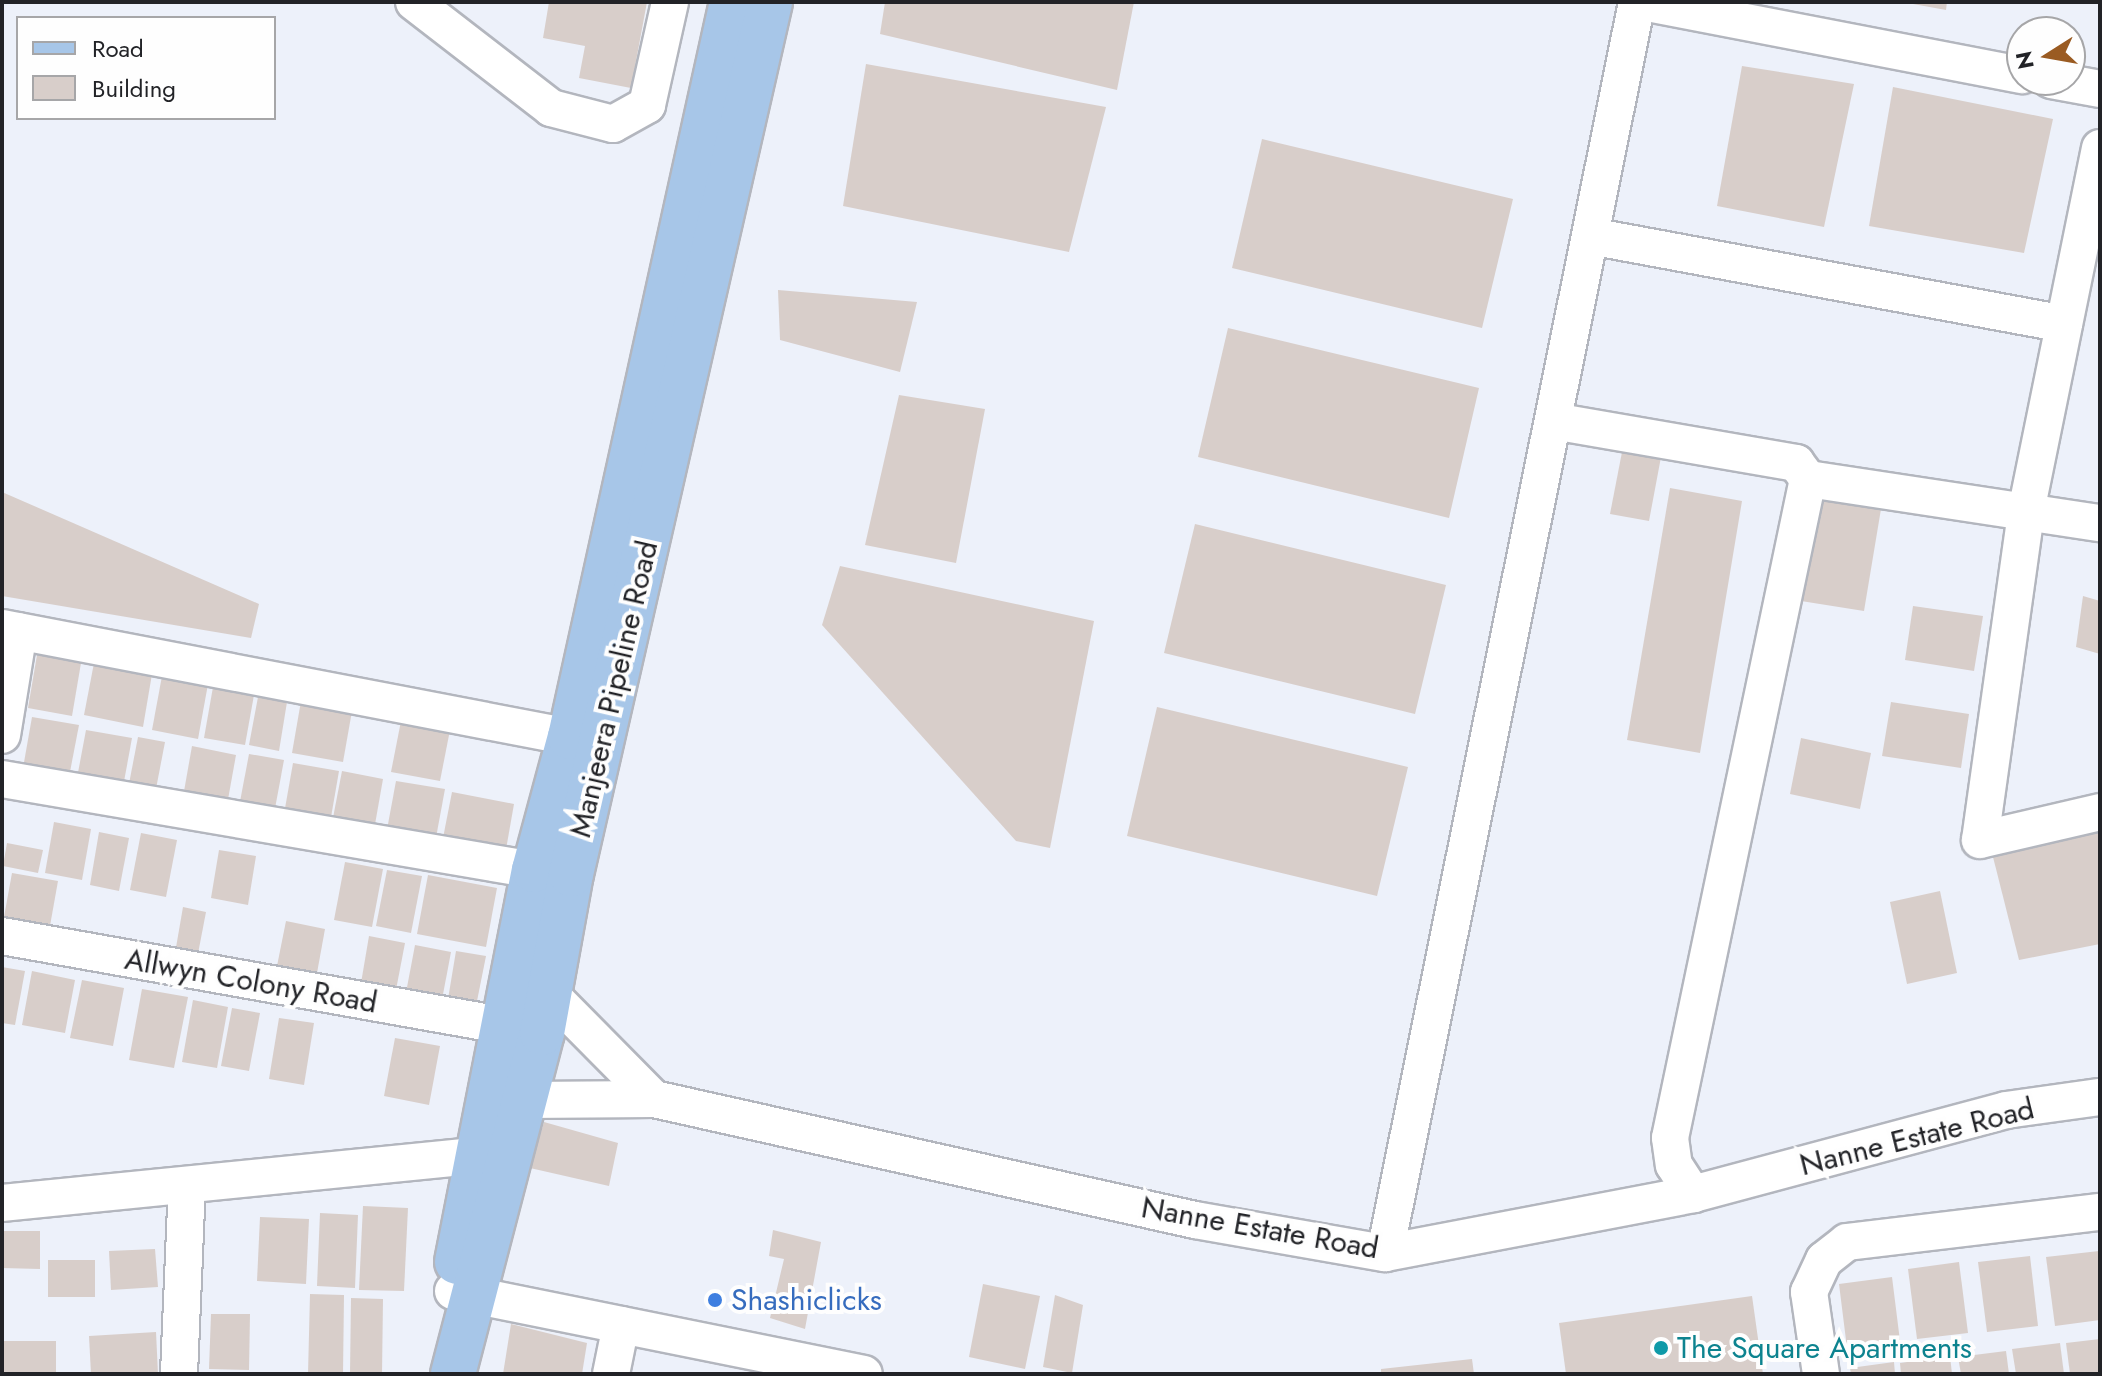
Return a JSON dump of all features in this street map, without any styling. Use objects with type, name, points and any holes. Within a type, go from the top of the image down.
[{"type":"main road","name":"Manjeera Pipeline Road","points":[[432,1374],[463,1294],[525,1100],[549,993],[624,572],[732,2]]},
{"type":"main road","name":"Manjeera Pipeline Road","points":[[453,1374],[474,1156],[534,870],[570,737],[624,572],[770,2]]},
{"type":"street","points":[[414,2],[551,108],[613,124],[647,105],[670,2]]},
{"type":"street","points":[[1385,1253],[1639,2],[2006,72]]},
{"type":"street","points":[[2100,148],[2026,513],[1980,840],[2100,812]]},
{"type":"street","points":[[1590,236],[2064,324]]},
{"type":"street","points":[[1553,421],[1796,463],[1808,479],[2100,523]]},
{"type":"street","points":[[1693,1194],[1674,1165],[1670,1138],[1808,479]]},
{"type":"street","points":[[2,735],[10,630],[570,737]]},
{"type":"street","points":[[2,779],[534,870]]},
{"type":"street","name":"Allwyn Colony Road","points":[[2,936],[501,1025]]},
{"type":"street","points":[[549,993],[654,1099]]},
{"type":"street","name":"Nanne Estate Road","points":[[525,1100],[654,1099],[1195,1220],[1385,1253],[1693,1194],[2006,1110],[2100,1097]]},
{"type":"street","points":[[2,1203],[474,1156]]},
{"type":"street","points":[[179,1374],[187,1185]]},
{"type":"street","points":[[1821,1374],[1809,1292],[1824,1260],[1847,1242],[2100,1212]]},
{"type":"street","points":[[463,1294],[864,1374]]},
{"type":"street","points":[[611,1374],[621,1325]]},
{"type":"building","points":[[549,2],[647,2],[631,88],[579,78],[585,46],[543,38]]},
{"type":"building","points":[[885,2],[1134,2],[1117,90],[880,34]]},
{"type":"building","points":[[1902,2],[1947,2],[1946,10]]},
{"type":"building","points":[[866,64],[1106,107],[1069,252],[843,206]]},
{"type":"building","points":[[1742,66],[1854,84],[1824,227],[1717,206]]},
{"type":"building","points":[[1893,87],[2053,119],[2024,253],[1869,226]]},
{"type":"building","points":[[1262,139],[1513,199],[1482,328],[1232,268]]},
{"type":"building","points":[[778,290],[917,302],[900,372],[780,340]]},
{"type":"building","points":[[1228,328],[1479,388],[1449,518],[1198,457]]},
{"type":"building","points":[[899,395],[985,409],[956,563],[865,545]]},
{"type":"building","points":[[1622,452],[1661,457],[1649,521],[1610,514]]},
{"type":"building","points":[[1670,488],[1742,501],[1700,753],[1627,740]]},
{"type":"building","points":[[1819,489],[1883,497],[1864,611],[1801,601]]},
{"type":"building","points":[[2,492],[259,604],[251,638],[2,596]]},
{"type":"building","points":[[1195,524],[1446,585],[1415,714],[1164,653]]},
{"type":"building","points":[[840,566],[1094,621],[1050,848],[1016,841],[822,625]]},
{"type":"building","points":[[2083,596],[2100,601],[2100,654],[2076,647]]},
{"type":"building","points":[[1913,606],[1983,616],[1974,671],[1905,660]]},
{"type":"building","points":[[37,655],[81,663],[72,716],[28,708]]},
{"type":"building","points":[[94,663],[152,674],[143,727],[84,715]]},
{"type":"building","points":[[162,676],[208,684],[198,739],[152,730]]},
{"type":"building","points":[[213,687],[254,695],[245,745],[204,738]]},
{"type":"building","points":[[258,697],[287,702],[279,751],[249,745]]},
{"type":"building","points":[[301,701],[352,711],[343,762],[292,753]]},
{"type":"building","points":[[1891,702],[1969,714],[1961,768],[1882,756]]},
{"type":"building","points":[[1157,707],[1408,767],[1377,896],[1127,836]]},
{"type":"building","points":[[32,717],[79,725],[69,777],[23,768]]},
{"type":"building","points":[[401,721],[450,730],[440,781],[391,772]]},
{"type":"building","points":[[86,730],[132,738],[123,787],[77,778]]},
{"type":"building","points":[[138,737],[165,742],[155,794],[128,789]]},
{"type":"building","points":[[1801,738],[1871,753],[1860,809],[1790,794]]},
{"type":"building","points":[[192,746],[236,755],[227,805],[183,797]]},
{"type":"building","points":[[249,754],[284,760],[274,814],[239,807]]},
{"type":"building","points":[[293,763],[339,771],[330,823],[284,814]]},
{"type":"building","points":[[342,771],[383,779],[374,830],[332,823]]},
{"type":"building","points":[[396,781],[445,789],[435,843],[386,835]]},
{"type":"building","points":[[452,792],[514,804],[505,855],[442,843]]},
{"type":"building","points":[[54,822],[91,829],[82,880],[45,873]]},
{"type":"building","points":[[2100,828],[2100,944],[2019,960],[1992,853]]},
{"type":"building","points":[[99,832],[129,838],[119,891],[90,885]]},
{"type":"building","points":[[141,833],[177,840],[166,897],[130,890]]},
{"type":"building","points":[[7,843],[43,850],[38,873],[3,866]]},
{"type":"building","points":[[219,850],[256,856],[248,905],[211,898]]},
{"type":"building","points":[[345,862],[383,869],[372,927],[334,920]]},
{"type":"building","points":[[387,870],[422,876],[411,933],[376,926]]},
{"type":"building","points":[[12,873],[58,881],[48,937],[2,928]]},
{"type":"building","points":[[428,875],[497,888],[486,947],[417,934]]},
{"type":"building","points":[[1940,891],[1957,973],[1907,984],[1890,902]]},
{"type":"building","points":[[183,907],[206,912],[196,964],[174,959]]},
{"type":"building","points":[[286,921],[325,929],[315,984],[275,976]]},
{"type":"building","points":[[369,936],[405,943],[395,995],[360,989]]},
{"type":"building","points":[[415,945],[451,952],[441,1005],[405,998]]},
{"type":"building","points":[[456,951],[486,956],[475,1011],[447,1005]]},
{"type":"building","points":[[2,967],[25,971],[15,1025],[2,1023]]},
{"type":"building","points":[[32,971],[75,980],[65,1033],[22,1025]]},
{"type":"building","points":[[82,980],[124,988],[113,1046],[70,1038]]},
{"type":"building","points":[[142,989],[188,997],[174,1068],[129,1060]]},
{"type":"building","points":[[193,1000],[228,1007],[217,1068],[182,1062]]},
{"type":"building","points":[[232,1008],[260,1013],[249,1071],[221,1066]]},
{"type":"building","points":[[279,1018],[314,1023],[304,1085],[269,1079]]},
{"type":"building","points":[[395,1038],[440,1046],[429,1105],[384,1096]]},
{"type":"building","points":[[544,1122],[618,1143],[609,1186],[530,1168]]},
{"type":"building","points":[[363,1206],[408,1208],[404,1291],[359,1290]]},
{"type":"building","points":[[320,1213],[358,1215],[355,1288],[317,1286]]},
{"type":"building","points":[[260,1217],[309,1219],[306,1284],[257,1281]]},
{"type":"building","points":[[773,1230],[821,1242],[805,1329],[770,1318],[784,1259],[769,1256]]},
{"type":"building","points":[[2,1231],[40,1231],[40,1269],[2,1268]]},
{"type":"building","points":[[155,1249],[158,1287],[111,1290],[109,1251]]},
{"type":"building","points":[[2099,1251],[2100,1320],[2055,1326],[2046,1257]]},
{"type":"building","points":[[2030,1256],[2038,1326],[1987,1332],[1978,1262]]},
{"type":"building","points":[[48,1260],[95,1260],[95,1297],[48,1297]]},
{"type":"building","points":[[1959,1262],[1968,1333],[1917,1339],[1908,1269]]},
{"type":"building","points":[[1892,1277],[1900,1341],[1847,1348],[1839,1284]]},
{"type":"building","points":[[983,1284],[1040,1296],[1025,1369],[969,1357]]},
{"type":"building","points":[[310,1294],[344,1295],[343,1374],[308,1374]]},
{"type":"building","points":[[1055,1295],[1083,1305],[1072,1373],[1043,1367]]},
{"type":"building","name":"The Square Apartments","points":[[1752,1296],[1763,1374],[1566,1374],[1559,1323]]},
{"type":"building","points":[[351,1298],[383,1299],[382,1374],[350,1374]]},
{"type":"building","points":[[211,1314],[250,1314],[249,1370],[209,1369]]},
{"type":"building","points":[[511,1324],[587,1343],[582,1374],[503,1374]]},
{"type":"building","points":[[156,1332],[158,1374],[91,1374],[89,1336]]},
{"type":"building","points":[[2100,1339],[2100,1374],[2070,1374],[2066,1343]]},
{"type":"building","points":[[2,1341],[56,1341],[56,1374],[2,1374]]},
{"type":"building","points":[[2060,1343],[2064,1374],[2016,1374],[2012,1349]]},
{"type":"building","points":[[2006,1351],[2009,1374],[1961,1374],[1958,1357]]},
{"type":"building","points":[[1950,1356],[1952,1374],[1901,1374],[1900,1363]]},
{"type":"building","points":[[1472,1359],[1474,1374],[1381,1374],[1381,1369]]},
{"type":"building","points":[[1894,1362],[1895,1374],[1851,1374],[1850,1368]]},
{"type":"place","name":"Shashiclicks","points":[[715,1300]]},
{"type":"place","name":"The Square Apartments","points":[[1661,1348]]}]
